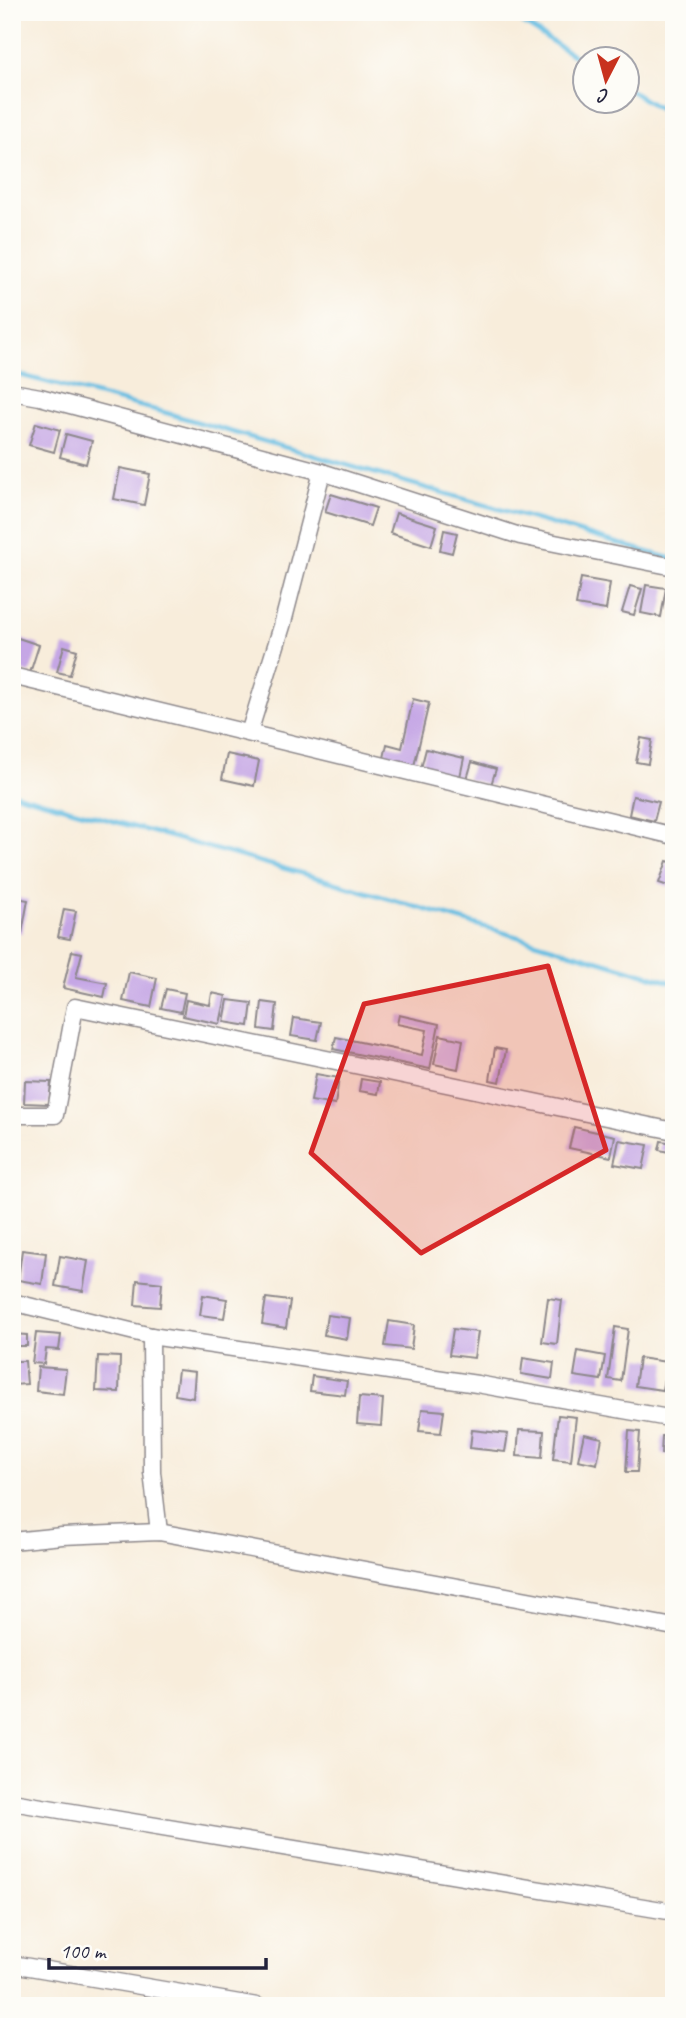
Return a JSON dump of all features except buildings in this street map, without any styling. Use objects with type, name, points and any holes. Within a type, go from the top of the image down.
[{"type":"street","points":[[12,392],[40,397],[322,472],[520,536],[674,567]]},
{"type":"street","points":[[248,733],[282,626],[322,472]]},
{"type":"street","points":[[12,676],[674,836]]},
{"type":"street","points":[[12,1115],[55,1115],[75,1007],[674,1131]]},
{"type":"street","points":[[12,1302],[151,1336],[477,1384],[674,1419]]},
{"type":"street","points":[[151,1336],[152,1472],[159,1532]]},
{"type":"street","points":[[12,1541],[159,1532],[674,1627]]},
{"type":"street","points":[[12,1802],[674,1912]]},
{"type":"street","points":[[12,1964],[257,2006]]},
{"type":"highlighted area","points":[[548,966],[606,1150],[421,1253],[311,1153],[364,1004]]},
{"type":"waterway","points":[[506,12],[570,53]]},
{"type":"waterway","points":[[640,97],[674,118]]},
{"type":"waterway","points":[[12,373],[163,412],[672,559]]},
{"type":"waterway","points":[[12,793],[329,881],[674,983]]}]
